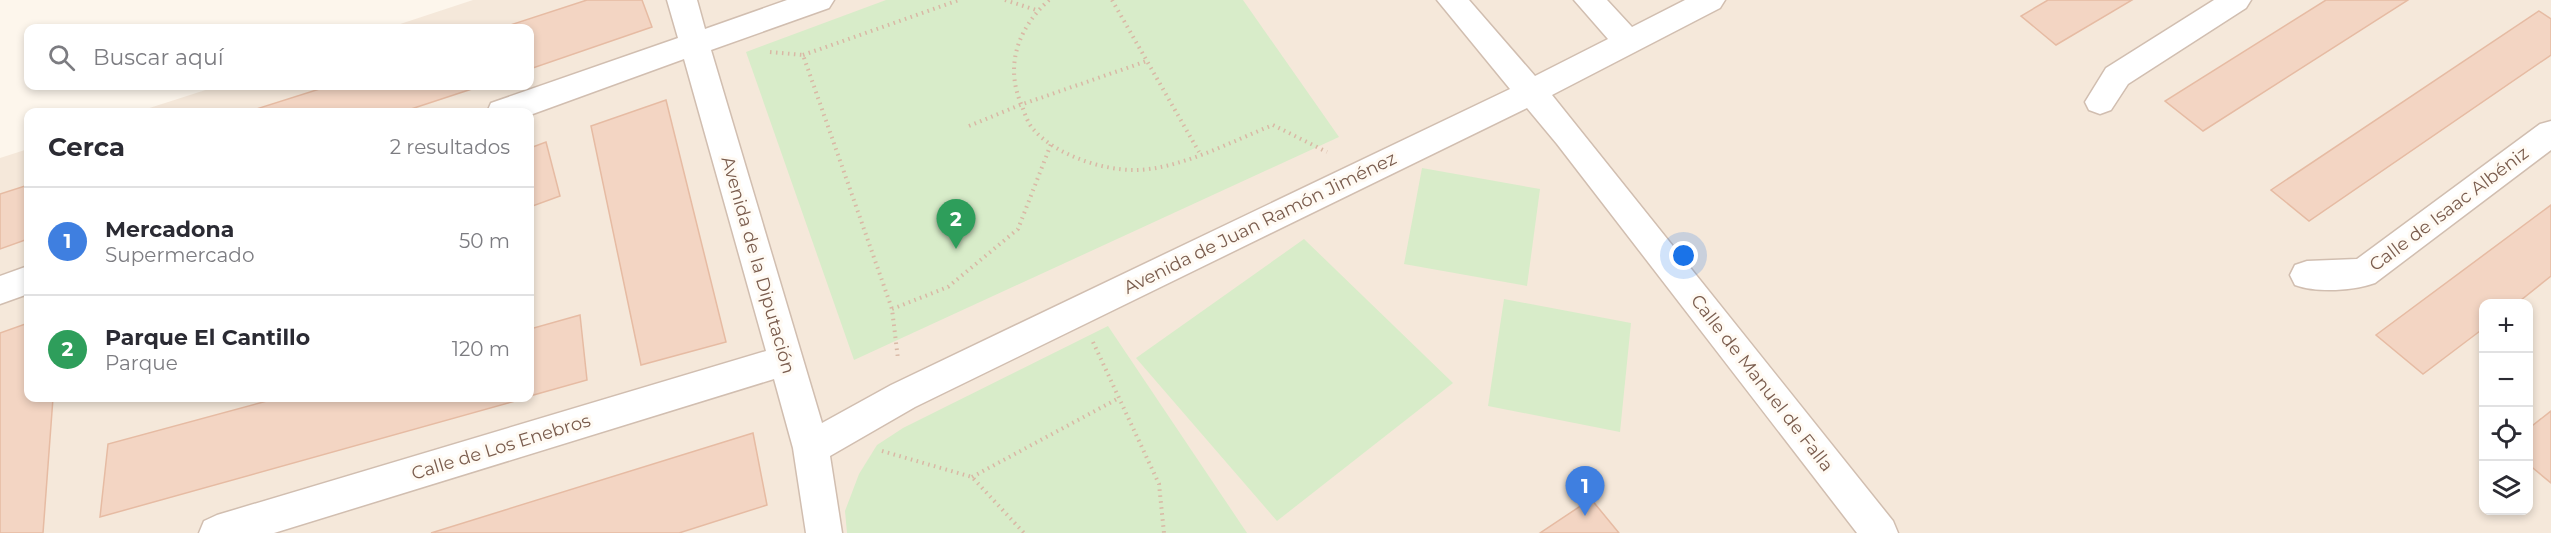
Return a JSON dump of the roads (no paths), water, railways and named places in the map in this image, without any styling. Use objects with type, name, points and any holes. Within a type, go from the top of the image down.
[{"type":"street","name":"Avenida de la Diputación","points":[[682,0],[785,360],[821,442],[824,533]]},
{"type":"street","points":[[513,108],[819,0]]},
{"type":"street","name":"Calle de Manuel de Falla","points":[[1452,0],[1532,92],[1880,533]]},
{"type":"street","points":[[1589,0],[1628,42]]},
{"type":"street","name":"Avenida de Juan Ramón Jiménez","points":[[821,442],[903,396],[1532,92],[1710,0]]},
{"type":"street","points":[[2100,102],[2117,76],[2236,0]]},
{"type":"street","name":"Calle de Isaac Albéniz","points":[[2307,275],[2363,273],[2551,133]]},
{"type":"street","points":[[0,290],[24,281]]},
{"type":"street","name":"Calle de Los Enebros","points":[[217,533],[785,360]]},
{"type":"place","name":"Parque El Cantillo","points":[[956,249]]},
{"type":"place","name":"Mercadona","points":[[1585,516]]}]
